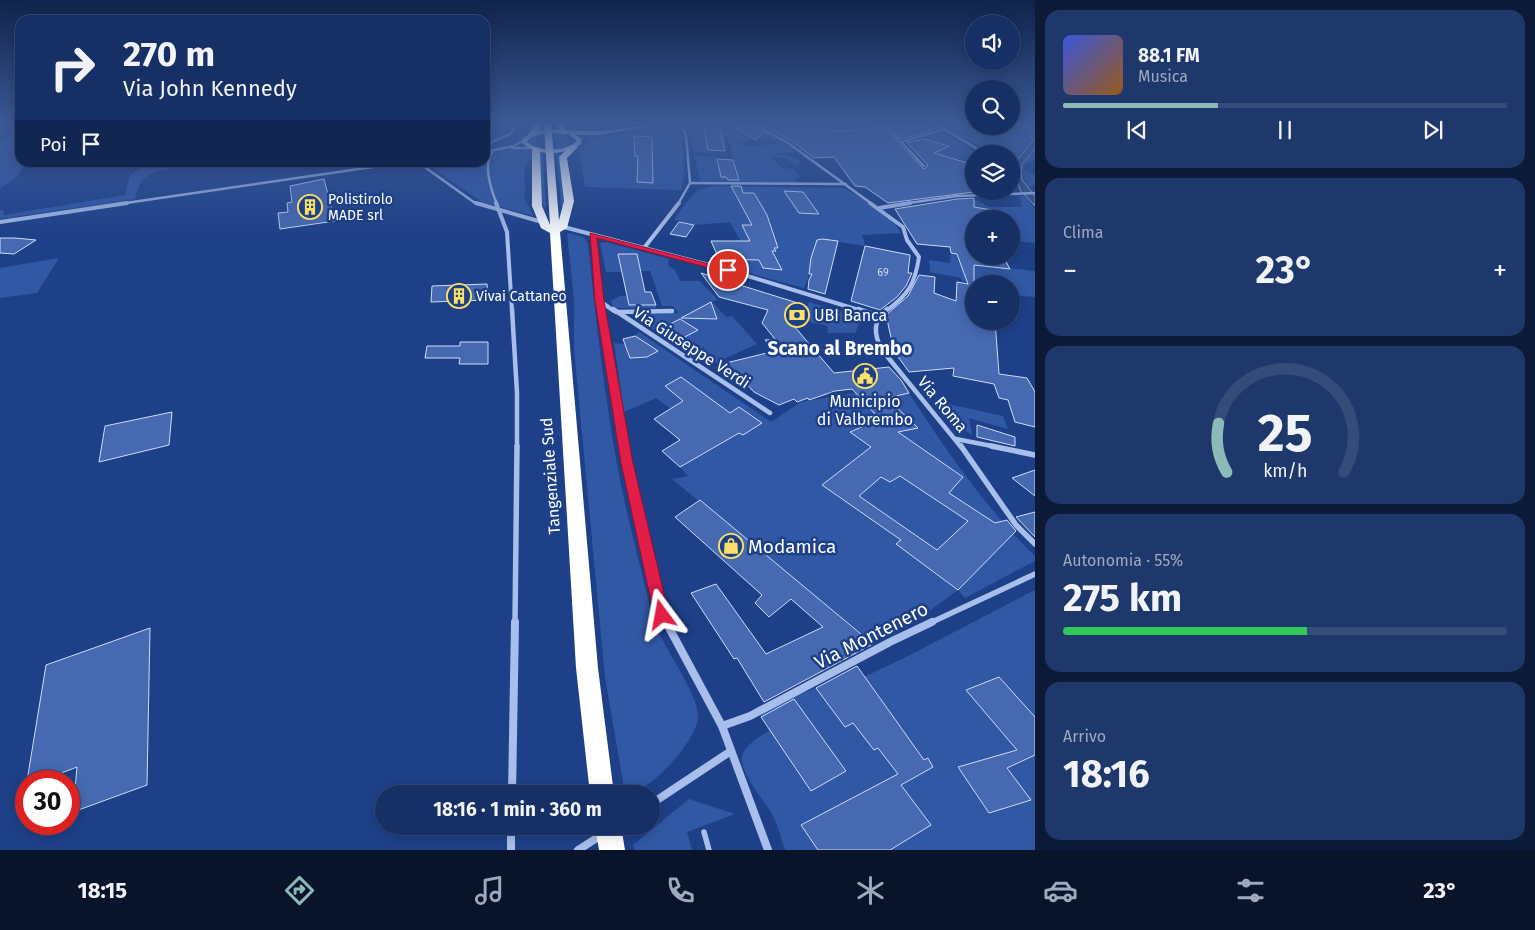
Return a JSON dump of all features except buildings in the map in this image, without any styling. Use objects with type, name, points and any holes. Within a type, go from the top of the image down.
[{"type":"highway","points":[[541,162],[537,206],[546,228],[554,231],[562,228],[569,207],[563,162]]},
{"type":"highway","name":"Tangenziale Sud","points":[[544,162],[554,231],[587,668],[601,785]]},
{"type":"highway","points":[[610,835],[612,850]]},
{"type":"street","points":[[644,248],[668,219],[690,183],[688,162]]},
{"type":"street","points":[[426,167],[476,203],[728,270],[880,316],[902,300],[911,288],[917,272],[919,257],[907,240],[903,227],[814,162]]},
{"type":"street","points":[[920,162],[924,166]]},
{"type":"street","points":[[0,222],[372,167]]},
{"type":"street","points":[[489,167],[491,190],[507,232],[516,393],[515,687],[512,785]]},
{"type":"street","points":[[690,183],[846,184]]},
{"type":"street","points":[[1020,192],[1035,193]]},
{"type":"street","points":[[879,208],[965,195]]},
{"type":"street","points":[[593,235],[600,301],[627,463],[662,615],[722,726],[768,850]]},
{"type":"street","name":"Via Giuseppe Verdi","points":[[600,301],[770,413]]},
{"type":"street","points":[[616,312],[672,311]]},
{"type":"street","name":"Via Roma","points":[[880,316],[874,334],[885,355],[955,438],[1016,525],[1035,544]]},
{"type":"street","points":[[955,438],[1035,455]]},
{"type":"street","name":"Via Montenero","points":[[722,726],[750,716],[890,642],[1035,574]]},
{"type":"street","points":[[660,798],[731,751]]},
{"type":"street","points":[[511,850],[512,835]]},
{"type":"street","points":[[578,850],[602,835]]},
{"type":"lane","points":[[704,832],[710,850]]},
{"type":"shaded area","points":[[0,162],[15,162],[15,167],[23,167],[16,177],[0,189]]},
{"type":"shaded area","points":[[490,162],[528,162],[525,170],[524,198],[534,216],[482,202],[431,167],[490,167]]},
{"type":"shaded area","points":[[540,162],[543,162],[546,206],[544,207],[541,199]]},
{"type":"shaded area","points":[[558,162],[561,162],[564,207],[561,206]]},
{"type":"shaded area","points":[[581,162],[684,162],[681,190],[585,187]]},
{"type":"shaded area","points":[[696,162],[718,162],[722,176],[738,177],[734,162],[775,162],[784,169],[793,168],[801,178],[794,178],[796,181],[807,183],[700,181]]},
{"type":"shaded area","points":[[791,162],[800,162],[797,166]]},
{"type":"shaded area","points":[[927,162],[965,162],[965,170],[937,173]]},
{"type":"shaded area","points":[[1020,162],[1031,162],[1024,166],[1025,170],[1035,175],[1035,184],[1032,187],[1020,185]]},
{"type":"shaded area","points":[[1020,162],[1024,162],[1021,171],[1022,180],[1035,196],[1035,206],[1020,190]]},
{"type":"shaded area","points":[[170,167],[170,169],[156,172],[146,177],[139,185],[135,199],[0,219],[0,210],[3,211],[4,215],[125,195],[130,175],[141,168]]},
{"type":"shaded area","points":[[707,187],[842,188],[875,207],[901,233],[861,235],[865,246],[822,239],[817,240],[804,288],[715,264],[719,259],[744,259],[735,241],[740,240],[730,222],[694,225],[674,220],[695,193]],"holes":[[[784,192],[803,192],[818,213],[799,213]],[[763,224],[772,244],[777,244],[779,248],[772,251],[782,270],[763,268],[742,225]]]},
{"type":"shaded area","points":[[1020,196],[1024,196],[1035,209],[1035,243],[1020,242],[1020,210],[979,210],[966,200],[977,200],[989,207],[1022,207]]},
{"type":"shaded area","points":[[567,233],[584,237],[588,244],[601,362],[615,451],[627,514],[652,616],[656,627],[687,683],[697,709],[698,719],[689,740],[669,765],[647,785],[623,785],[605,677],[574,349],[574,300]]},
{"type":"shaded area","points":[[606,242],[669,259],[668,265],[675,270],[680,281],[700,281],[718,300],[712,302],[726,317],[732,316],[757,344],[708,366],[657,333],[633,314],[678,313],[673,306],[662,306],[650,271],[606,272],[600,243]]},
{"type":"shaded area","points":[[951,253],[957,254],[961,263],[965,265],[1035,271],[1035,297],[1020,296],[1020,275],[965,275],[965,282],[962,281],[961,278],[930,272],[929,260],[950,263]]},
{"type":"shaded area","points":[[59,258],[37,293],[0,298],[0,268]]},
{"type":"shaded area","points":[[620,296],[627,296],[629,305],[656,305],[656,308],[613,308],[611,301]]},
{"type":"shaded area","points":[[809,302],[862,318],[855,333],[828,333],[827,326],[802,320]]},
{"type":"shaded area","points":[[639,332],[771,422],[801,402],[904,385],[965,474],[999,517],[1035,556],[1035,561],[965,598],[958,590],[910,625],[873,643],[672,479],[688,476],[680,467],[719,444],[656,398],[624,412],[614,343],[625,344],[630,358],[647,357],[657,351],[635,336]]},
{"type":"shaded area","points":[[935,401],[1003,416],[1008,429],[969,418],[972,435],[955,423],[935,404]]},
{"type":"shaded area","points":[[1035,590],[1035,850],[785,850],[774,818],[743,767],[743,755],[748,746],[770,730],[759,714],[792,697],[816,688],[864,677]]},
{"type":"shaded area","points":[[689,799],[735,814],[687,832],[692,850],[635,850],[633,845],[645,835],[660,835],[660,823]]},
{"type":"place","name":"Polistirolo MADE srl","points":[[310,207]]},
{"type":"place","name":"Vivai Cattaneo","points":[[459,296]]},
{"type":"place","name":"UBI Banca","points":[[797,315]]},
{"type":"place","name":"Municipio di Valbrembo","points":[[865,376]]},
{"type":"place","name":"Modamica","points":[[731,546]]},
{"type":"district","name":"Scano al Brembo","points":[[840,348]]},
{"type":"route","points":[[662,615],[627,463],[600,301],[593,235],[728,270]]}]
